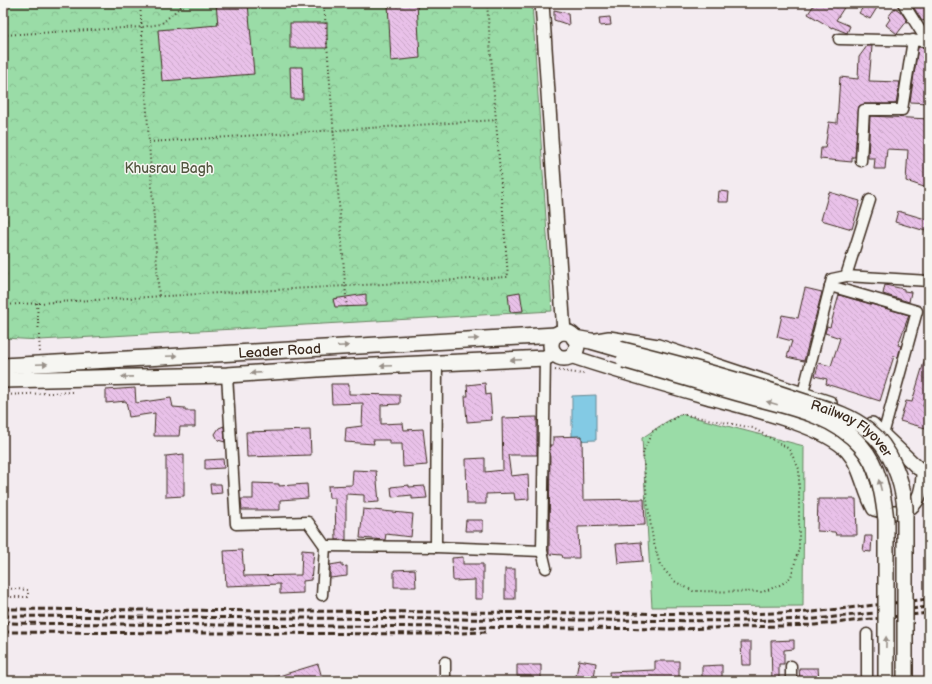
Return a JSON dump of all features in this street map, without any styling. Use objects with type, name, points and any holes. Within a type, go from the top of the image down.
[{"type":"main road","name":"Railway Flyover","points":[[568,343],[592,341],[618,353],[809,414],[848,434],[862,446],[870,458],[878,476],[883,495],[886,520],[886,681]]},
{"type":"main road","name":"Railway Flyover","points":[[568,343],[588,350],[618,353],[745,382],[852,418],[869,430],[880,441],[897,471],[903,491],[905,507],[905,681]]},
{"type":"main road","name":"Leader Road","points":[[3,366],[568,343],[561,358],[549,356],[437,364],[333,368],[227,375],[3,380]]},
{"type":"street","points":[[542,3],[568,343],[821,433],[842,447],[855,463],[874,509],[886,512],[899,512],[913,508],[918,499],[923,482],[924,470],[873,424],[848,409],[658,346],[609,338],[592,341]]},
{"type":"street","points":[[903,3],[928,41]]},
{"type":"street","points":[[839,39],[928,41]]},
{"type":"street","points":[[861,161],[864,110],[902,110],[913,40]]},
{"type":"street","points":[[846,276],[870,200]]},
{"type":"street","points":[[803,393],[832,279],[846,276],[929,281]]},
{"type":"street","points":[[830,286],[917,311],[883,434]]},
{"type":"street","points":[[546,568],[542,551],[549,356]]},
{"type":"street","points":[[436,546],[437,364]]},
{"type":"street","points":[[227,375],[236,524],[308,522],[325,546],[322,595]]},
{"type":"street","points":[[325,546],[436,546],[542,551]]},
{"type":"street","points":[[867,634],[867,681]]},
{"type":"street","points":[[445,662],[445,681]]},
{"type":"street","points":[[791,666],[791,681]]},
{"type":"path","points":[[140,3],[159,297]]},
{"type":"path","points":[[3,35],[142,27],[161,24],[185,3]]},
{"type":"path","points":[[324,3],[347,310]]},
{"type":"path","points":[[3,305],[508,277],[487,3]]},
{"type":"path","points":[[149,142],[496,120]]},
{"type":"path","points":[[36,303],[40,364]]},
{"type":"path","points":[[681,414],[753,428],[789,449],[799,469],[799,548],[790,577],[782,584],[763,592],[693,591],[674,581],[660,565],[653,540],[647,500],[643,452],[652,432],[681,414]]},
{"type":"path","points":[[3,588],[28,590],[28,597],[3,597]]},
{"type":"green space","name":"Khusrau Bagh","points":[[3,3],[532,3],[552,311],[40,340],[3,338]]},
{"type":"green space","points":[[681,414],[804,446],[803,606],[652,607],[642,438]]},
{"type":"water","points":[[596,395],[596,440],[572,441],[572,396]]},
{"type":"building","points":[[216,3],[248,3],[254,74],[162,81],[158,30],[218,25]]},
{"type":"building","points":[[388,3],[417,3],[420,58],[391,61]]},
{"type":"building","points":[[815,3],[847,3],[836,20],[850,26],[847,33],[832,28],[808,14]]},
{"type":"building","points":[[866,3],[880,3],[870,19],[859,13]]},
{"type":"building","points":[[911,3],[925,3],[929,19],[922,21]]},
{"type":"building","points":[[895,8],[901,12],[907,21],[897,34],[886,25],[890,19],[888,17]]},
{"type":"building","points":[[554,10],[568,13],[569,25],[554,20]]},
{"type":"building","points":[[610,17],[611,25],[600,26],[599,18]]},
{"type":"building","points":[[290,23],[327,23],[327,48],[290,48]]},
{"type":"building","points":[[867,46],[872,46],[869,81],[900,82],[896,104],[864,104],[859,106],[855,157],[852,157],[852,162],[820,159],[821,148],[825,148],[829,122],[837,123],[840,77],[858,79],[859,57]]},
{"type":"building","points":[[918,47],[929,48],[929,103],[910,102]]},
{"type":"building","points":[[290,67],[302,67],[303,99],[291,99]]},
{"type":"building","points":[[870,116],[929,119],[927,188],[906,181],[908,150],[887,149],[885,169],[874,169],[875,158],[868,158]]},
{"type":"building","points":[[719,191],[729,192],[728,202],[718,202]]},
{"type":"building","points":[[829,192],[860,201],[852,229],[821,220]]},
{"type":"building","points":[[898,211],[929,220],[929,232],[895,222]]},
{"type":"building","points":[[885,285],[911,292],[909,302],[883,294]]},
{"type":"building","points":[[805,288],[822,292],[804,361],[787,357],[792,341],[777,337],[782,315],[798,318]]},
{"type":"building","points":[[520,292],[523,311],[510,312],[508,294]]},
{"type":"building","points":[[366,294],[366,306],[335,307],[333,299]]},
{"type":"building","points":[[839,295],[909,315],[898,345],[901,346],[898,357],[894,356],[880,401],[826,384],[827,379],[815,376],[819,363],[831,366],[840,338],[825,333],[827,326],[830,327]]},
{"type":"building","points":[[927,352],[929,352],[929,385],[923,406],[929,408],[929,429],[900,421],[906,401],[912,402]]},
{"type":"building","points":[[485,383],[486,395],[490,394],[492,420],[467,422],[465,396],[468,396],[467,385]]},
{"type":"building","points":[[331,384],[349,384],[349,394],[400,395],[400,404],[381,405],[381,424],[403,423],[404,430],[423,429],[427,465],[403,467],[402,444],[389,444],[389,440],[373,440],[374,444],[345,442],[346,428],[362,426],[363,403],[332,404]]},
{"type":"building","points":[[135,388],[136,403],[171,398],[173,407],[185,408],[185,411],[195,411],[195,427],[180,427],[179,436],[154,436],[155,413],[129,417],[126,401],[106,403],[106,390]]},
{"type":"building","points":[[537,417],[537,455],[508,455],[511,476],[528,474],[529,499],[515,500],[514,493],[486,494],[486,504],[467,504],[466,459],[485,458],[485,472],[503,470],[502,418]]},
{"type":"building","points":[[224,426],[225,442],[218,440],[215,434],[219,428]]},
{"type":"building","points":[[310,430],[311,455],[247,457],[246,432]]},
{"type":"building","points":[[582,436],[583,500],[644,499],[645,525],[578,527],[579,558],[563,558],[562,555],[549,554],[550,445],[553,445],[553,437]]},
{"type":"building","points":[[184,454],[184,496],[166,497],[166,456]]},
{"type":"building","points":[[223,459],[224,468],[205,469],[205,460]]},
{"type":"building","points":[[353,470],[376,471],[379,502],[364,503],[364,495],[346,494],[346,540],[336,540],[335,498],[329,498],[328,486],[352,485]]},
{"type":"building","points":[[253,483],[279,484],[279,486],[307,484],[308,498],[280,500],[280,510],[242,510],[241,499],[253,499]]},
{"type":"building","points":[[210,484],[221,484],[222,493],[211,494]]},
{"type":"building","points":[[409,485],[409,487],[425,486],[427,498],[412,499],[412,495],[392,497],[391,487]]},
{"type":"building","points":[[818,499],[856,499],[857,535],[836,535],[835,532],[817,531]]},
{"type":"building","points":[[363,509],[413,514],[411,537],[386,534],[385,540],[360,538]]},
{"type":"building","points":[[466,520],[483,520],[483,531],[465,531]]},
{"type":"building","points":[[865,536],[872,536],[871,552],[863,551]]},
{"type":"building","points":[[641,542],[643,561],[618,563],[616,544]]},
{"type":"building","points":[[242,550],[244,576],[301,575],[302,550],[314,551],[311,580],[303,581],[303,593],[280,594],[280,584],[226,586],[224,551]]},
{"type":"building","points":[[463,557],[463,564],[483,564],[483,599],[475,599],[475,580],[453,581],[452,558]]},
{"type":"building","points":[[342,563],[342,567],[347,566],[347,576],[330,578],[330,565]]},
{"type":"building","points":[[415,569],[416,587],[394,587],[394,570]]},
{"type":"building","points":[[505,569],[515,569],[515,599],[505,599]]},
{"type":"building","points":[[794,640],[794,649],[784,650],[784,664],[779,664],[779,681],[772,681],[771,641]]},
{"type":"building","points":[[741,642],[751,642],[751,665],[742,665]]},
{"type":"building","points":[[579,660],[596,663],[594,679],[576,676]]},
{"type":"building","points":[[655,661],[679,661],[679,681],[610,681],[609,672],[655,670]]},
{"type":"building","points":[[318,664],[323,681],[269,681],[269,679]]},
{"type":"building","points":[[517,665],[541,665],[541,681],[531,681],[531,676],[517,676]]},
{"type":"building","points":[[722,665],[722,681],[702,681],[702,666]]},
{"type":"building","points":[[799,668],[818,668],[819,681],[800,681]]},
{"type":"railway","points":[[3,609],[738,614],[813,612],[929,599]]},
{"type":"railway","points":[[911,609],[929,607]]},
{"type":"railway","points":[[3,616],[739,621],[815,619],[875,613]]},
{"type":"railway","points":[[3,623],[675,629],[815,625],[929,613]]},
{"type":"railway","points":[[3,632],[432,634],[486,632]]}]
